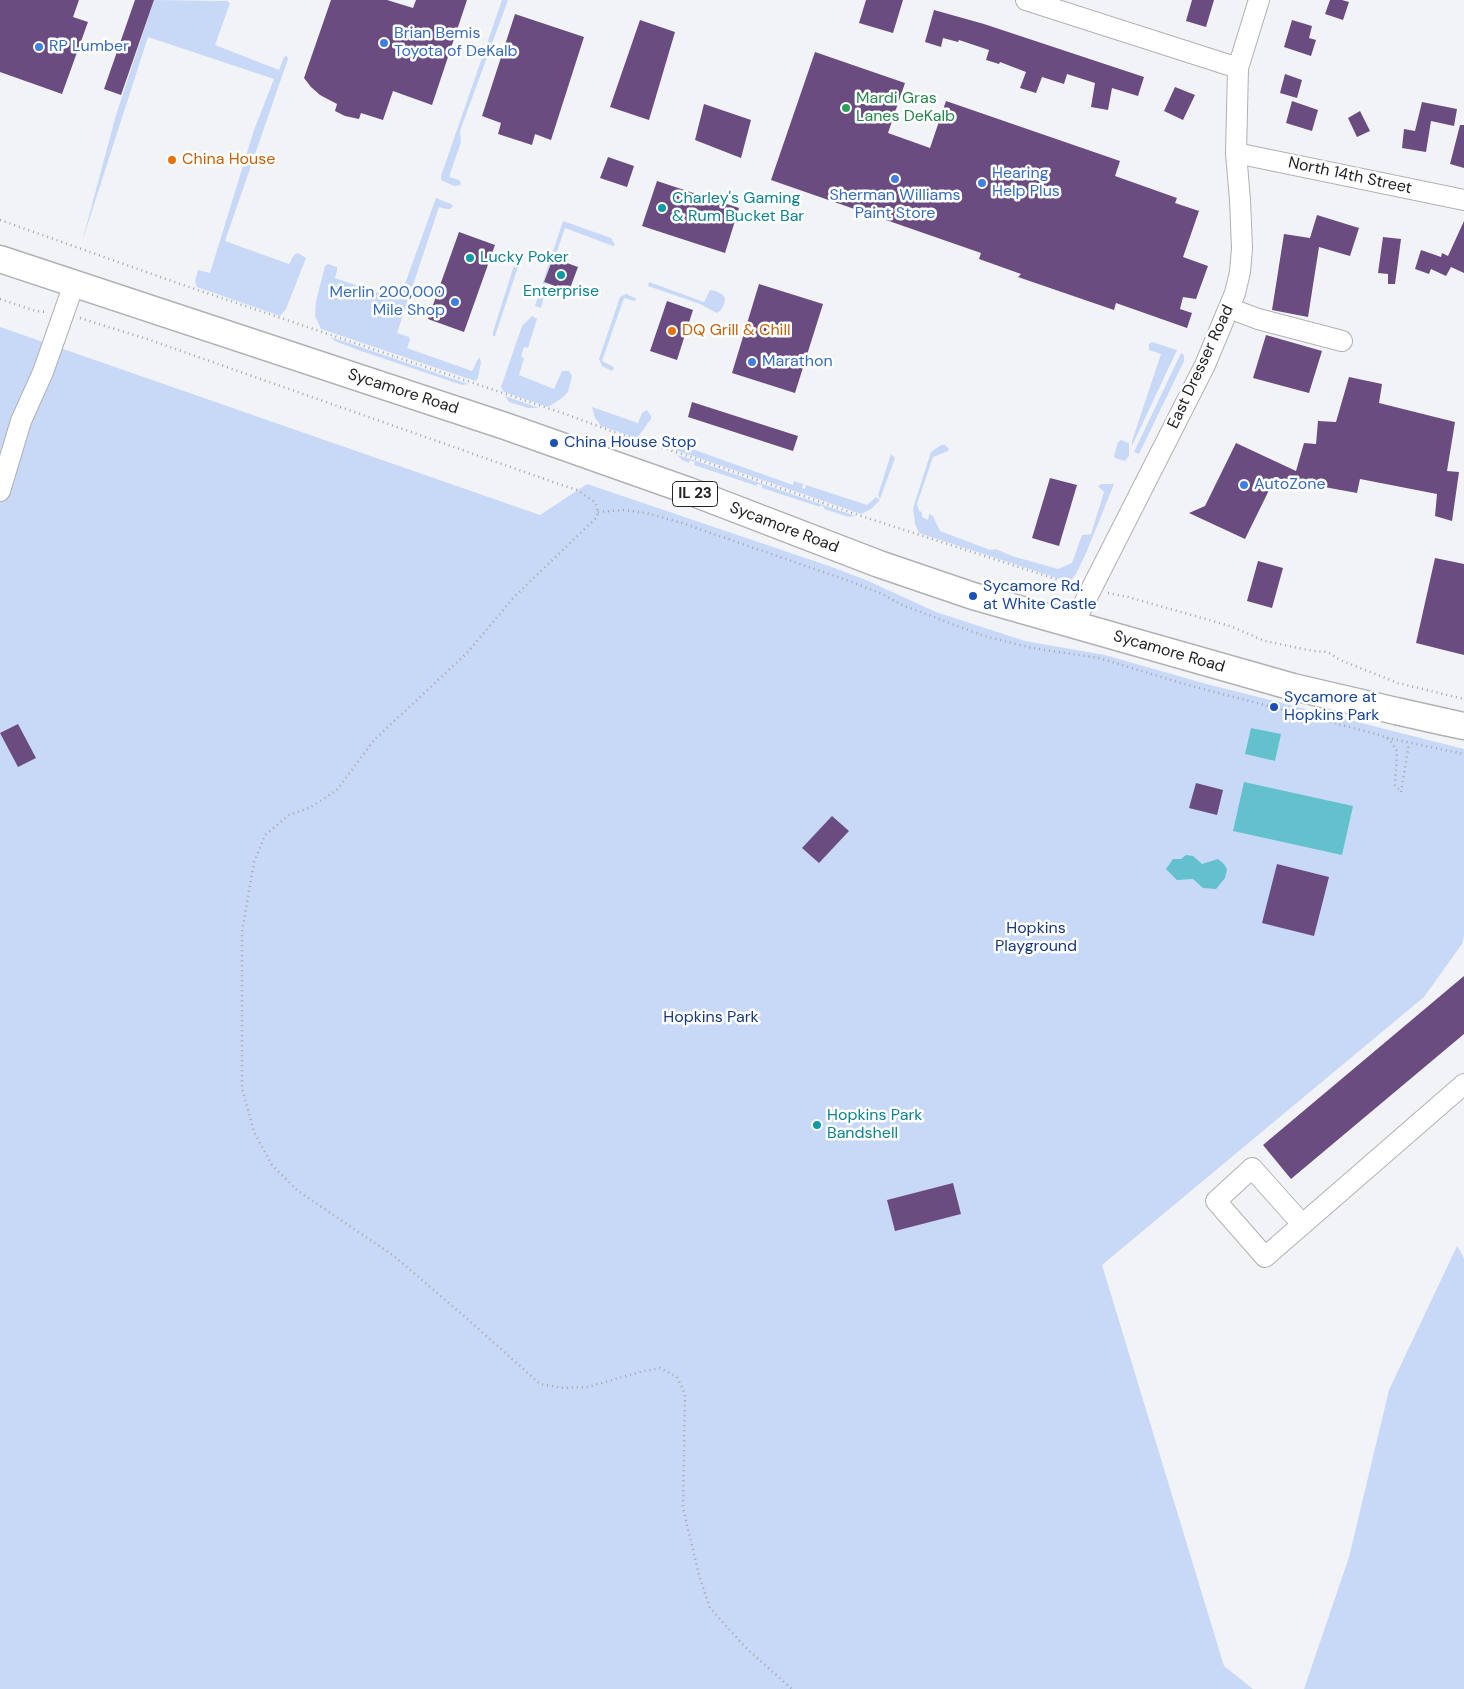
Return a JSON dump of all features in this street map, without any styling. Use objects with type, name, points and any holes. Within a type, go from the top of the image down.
[{"type":"main road","name":"Sycamore Road","points":[[0,259],[505,426],[689,492],[879,564],[973,596],[1292,686],[1454,724]]},
{"type":"street","points":[[1026,0],[1065,6],[1238,68]]},
{"type":"street","name":"East Dresser Road","points":[[1074,625],[1205,365],[1236,293],[1242,248],[1236,153],[1238,68],[1259,0]]},
{"type":"street","name":"North 14th Street","points":[[1236,153],[1464,200]]},
{"type":"street","points":[[0,491],[21,421],[43,372],[74,284]]},
{"type":"street","points":[[1229,308],[1342,341]]},
{"type":"street","points":[[1302,1224],[1464,1084]]},
{"type":"path","points":[[0,220],[180,284],[863,517],[1069,585],[1128,597],[1230,626],[1265,641],[1313,651],[1328,652],[1340,660],[1398,683],[1464,699]]},
{"type":"path","points":[[0,299],[36,311],[64,314],[147,340],[577,490],[595,502],[598,512],[596,518],[514,598],[467,653],[374,740],[337,790],[311,806],[288,815],[265,835],[254,862],[242,932],[242,1088],[254,1132],[272,1165],[298,1191],[394,1256],[540,1384],[563,1388],[588,1386],[660,1368],[676,1377],[685,1394],[683,1508],[700,1579],[710,1608],[746,1648],[792,1689]]},
{"type":"path","points":[[598,512],[624,510],[646,513],[682,523],[852,582],[882,594],[902,605],[984,636],[1032,648],[1099,658],[1184,684],[1386,737],[1464,754]]},
{"type":"path","points":[[1386,737],[1394,744],[1397,751],[1395,785],[1402,792],[1409,743]]},
{"type":"green space","points":[[154,0],[227,1],[230,3],[215,45],[279,70],[284,57],[287,56],[288,59],[225,241],[289,264],[294,255],[298,253],[306,258],[286,309],[280,316],[197,287],[195,281],[198,270],[210,273],[254,130],[274,79],[148,37],[82,242],[116,115]]},
{"type":"green space","points":[[502,0],[508,0],[460,131],[461,142],[449,177],[459,180],[461,183],[454,186],[441,180],[441,176]]},
{"type":"green space","points":[[436,198],[453,206],[450,209],[439,207],[397,333],[409,337],[410,340],[407,348],[472,371],[479,357],[481,362],[478,378],[475,381],[321,329],[315,316],[316,301],[325,266],[328,264],[337,267],[335,278],[399,300]]},
{"type":"green space","points":[[563,221],[611,238],[615,245],[613,246],[565,228],[544,282],[547,284],[541,308],[535,306]]},
{"type":"green space","points":[[518,261],[519,264],[495,336],[493,336],[515,262]]},
{"type":"green space","points":[[649,282],[704,302],[710,290],[715,291],[722,294],[725,298],[724,304],[717,313],[700,304],[648,286]]},
{"type":"green space","points":[[626,294],[637,299],[634,301],[624,298],[602,361],[614,368],[612,371],[602,366],[599,359],[620,297]]},
{"type":"green space","points":[[532,316],[537,319],[528,348],[524,347],[521,357],[524,358],[519,375],[554,389],[562,371],[569,371],[572,376],[568,392],[548,407],[504,392],[501,387],[522,326]]},
{"type":"green space","name":"Hopkins Park","points":[[0,327],[540,515],[587,484],[829,566],[866,580],[936,612],[1025,641],[1105,655],[1203,683],[1464,749],[1464,936],[1462,944],[1424,997],[1102,1265],[1224,1666],[1253,1689],[0,1689]]},
{"type":"green space","points":[[330,337],[468,384],[462,385],[358,350],[335,341]]},
{"type":"green space","points":[[1152,342],[1177,350],[1132,446],[1132,441],[1161,354],[1149,350],[1149,344]]},
{"type":"green space","points":[[1181,353],[1184,355],[1184,361],[1139,454],[1134,452]]},
{"type":"green space","points":[[505,396],[539,408],[528,408],[509,402]]},
{"type":"green space","points":[[592,407],[638,423],[642,413],[647,410],[651,419],[637,438],[601,426],[595,418]]},
{"type":"green space","points":[[1121,440],[1129,443],[1129,456],[1125,461],[1114,456],[1118,442]]},
{"type":"green space","points":[[678,444],[793,485],[794,481],[803,484],[802,488],[805,489],[806,485],[867,505],[876,497],[880,500],[871,509],[861,514],[675,450]]},
{"type":"green space","points":[[941,445],[945,445],[949,449],[933,457],[917,504],[919,511],[922,512],[922,517],[928,520],[929,514],[933,516],[940,531],[990,550],[996,549],[1012,556],[1058,569],[1072,563],[1082,535],[1091,534],[1104,492],[1098,486],[1101,484],[1114,484],[1087,551],[1072,579],[1066,581],[919,533],[915,524],[913,508],[931,452]]},
{"type":"green space","points":[[891,454],[895,458],[880,499],[878,495]]},
{"type":"green space","points":[[677,455],[855,516],[849,517],[824,509],[820,505],[820,507],[762,488],[762,485],[757,484],[757,486],[694,465],[695,462],[690,460],[689,463]]},
{"type":"green space","points":[[1457,1246],[1464,1258],[1464,1689],[1304,1689],[1349,1557],[1389,1390]]},
{"type":"water","points":[[1251,728],[1281,734],[1275,761],[1245,754]]},
{"type":"water","points":[[1244,782],[1353,806],[1342,855],[1233,831]]},
{"type":"water","points":[[1186,855],[1193,856],[1202,864],[1218,859],[1224,864],[1227,869],[1225,878],[1216,889],[1203,888],[1193,879],[1177,880],[1166,869],[1173,859],[1181,859]]},
{"type":"building","name":"RP Lumber","points":[[0,0],[79,0],[73,17],[88,22],[62,94],[0,72]]},
{"type":"building","points":[[135,0],[154,0],[121,95],[104,89]]},
{"type":"building","name":"Brian Bemis Toyota of DeKalb","points":[[331,0],[387,0],[413,8],[416,0],[467,0],[432,105],[393,91],[383,120],[361,113],[359,119],[345,116],[335,111],[337,104],[320,95],[311,87],[304,78]]},
{"type":"building","points":[[866,0],[903,0],[893,33],[859,23]]},
{"type":"building","points":[[1192,0],[1214,0],[1206,27],[1186,21]]},
{"type":"building","points":[[1330,0],[1349,2],[1343,20],[1325,14]]},
{"type":"building","points":[[934,10],[984,24],[1144,77],[1138,96],[1112,88],[1108,110],[1091,107],[1095,83],[1067,74],[1064,84],[1042,77],[1036,93],[1020,88],[1026,72],[1000,62],[999,64],[986,60],[989,50],[959,40],[958,42],[943,38],[941,47],[925,42]]},
{"type":"building","points":[[515,14],[584,37],[551,140],[535,134],[532,145],[498,134],[501,123],[482,116]]},
{"type":"building","points":[[640,20],[675,32],[649,120],[610,107]]},
{"type":"building","points":[[1292,20],[1312,26],[1309,38],[1316,40],[1311,56],[1284,47]]},
{"type":"building","points":[[815,52],[905,83],[888,133],[930,148],[946,101],[1120,161],[1115,176],[1177,198],[1175,203],[1199,211],[1183,257],[1208,266],[1196,299],[1183,297],[1180,309],[1192,313],[1187,328],[1116,303],[1114,310],[1018,277],[1021,274],[979,259],[981,253],[771,180]]},
{"type":"building","points":[[1285,74],[1302,80],[1297,98],[1280,93]]},
{"type":"building","points":[[1175,87],[1195,95],[1183,120],[1164,111]]},
{"type":"building","points":[[1292,101],[1318,110],[1312,131],[1286,123]]},
{"type":"building","points":[[1422,102],[1457,109],[1454,126],[1431,121],[1426,152],[1402,148],[1404,129],[1415,131]]},
{"type":"building","points":[[704,104],[751,120],[741,158],[695,140]]},
{"type":"building","points":[[1360,111],[1370,131],[1357,137],[1348,118]]},
{"type":"building","points":[[1460,125],[1464,125],[1464,168],[1450,164]]},
{"type":"building","points":[[608,157],[634,166],[627,187],[600,178]]},
{"type":"building","points":[[657,181],[739,208],[725,253],[642,226]]},
{"type":"building","points":[[1317,215],[1359,228],[1350,256],[1319,247],[1308,317],[1272,310],[1284,234],[1310,238]]},
{"type":"building","points":[[1464,221],[1464,273],[1451,267],[1446,276],[1431,269],[1429,274],[1415,269],[1421,250],[1441,257],[1442,253],[1448,256]]},
{"type":"building","points":[[459,232],[495,245],[464,332],[428,319]]},
{"type":"building","points":[[1383,237],[1401,239],[1395,284],[1388,284],[1388,274],[1378,273]]},
{"type":"building","name":"Enterprise","points":[[553,258],[578,267],[569,291],[544,282]]},
{"type":"building","points":[[759,284],[823,304],[795,393],[732,373]]},
{"type":"building","name":"DQ Grill & Chill","points":[[667,301],[693,310],[677,360],[650,351]]},
{"type":"building","points":[[1266,335],[1322,351],[1309,393],[1253,378]]},
{"type":"building","points":[[1349,377],[1382,384],[1379,403],[1455,422],[1447,471],[1459,472],[1452,521],[1435,516],[1437,494],[1360,479],[1357,493],[1275,478],[1245,539],[1189,513],[1205,506],[1236,443],[1296,471],[1304,443],[1316,444],[1318,421],[1336,422]]},
{"type":"building","points":[[692,402],[798,436],[793,451],[688,417]]},
{"type":"building","points":[[1050,478],[1077,485],[1059,546],[1032,538]]},
{"type":"building","points":[[1435,558],[1464,564],[1464,655],[1416,643]]},
{"type":"building","points":[[1258,561],[1283,568],[1272,608],[1247,601]]},
{"type":"building","points":[[18,724],[36,758],[18,767],[0,733]]},
{"type":"building","points":[[1196,783],[1223,790],[1217,815],[1189,808]]},
{"type":"building","points":[[832,816],[849,831],[819,863],[802,848]]},
{"type":"building","points":[[1277,864],[1329,877],[1314,936],[1262,923]]},
{"type":"building","points":[[1464,976],[1464,1034],[1291,1179],[1263,1145]]},
{"type":"building","points":[[953,1183],[961,1214],[895,1231],[887,1200]]},
{"type":"place","name":"Brian Bemis Toyota of DeKalb","points":[[384,43]]},
{"type":"place","name":"RP Lumber","points":[[39,47]]},
{"type":"place","name":"Mardi Gras Lanes DeKalb","points":[[846,108]]},
{"type":"place","name":"China House","points":[[172,160]]},
{"type":"place","name":"Sherman Williams Paint Store","points":[[895,179]]},
{"type":"place","name":"Hearing Help Plus","points":[[982,183]]},
{"type":"place","name":"Charley's Gaming & Rum Bucket Bar","points":[[662,208]]},
{"type":"place","name":"Lucky Poker","points":[[470,258]]},
{"type":"place","name":"Enterprise","points":[[561,275]]},
{"type":"place","name":"Merlin 200,000 Mile Shop","points":[[455,302]]},
{"type":"place","name":"DQ Grill & Chill","points":[[672,331]]},
{"type":"place","name":"Marathon","points":[[752,362]]},
{"type":"place","name":"China House Stop","points":[[554,443]]},
{"type":"place","name":"AutoZone","points":[[1244,485]]},
{"type":"place","name":"Sycamore Rd. at White Castle","points":[[973,596]]},
{"type":"place","name":"Sycamore at Hopkins Park","points":[[1274,707]]},
{"type":"place","name":"Hopkins Park Bandshell","points":[[817,1125]]},
{"type":"park label","name":"Hopkins Playground","points":[[1036,938]]}]
